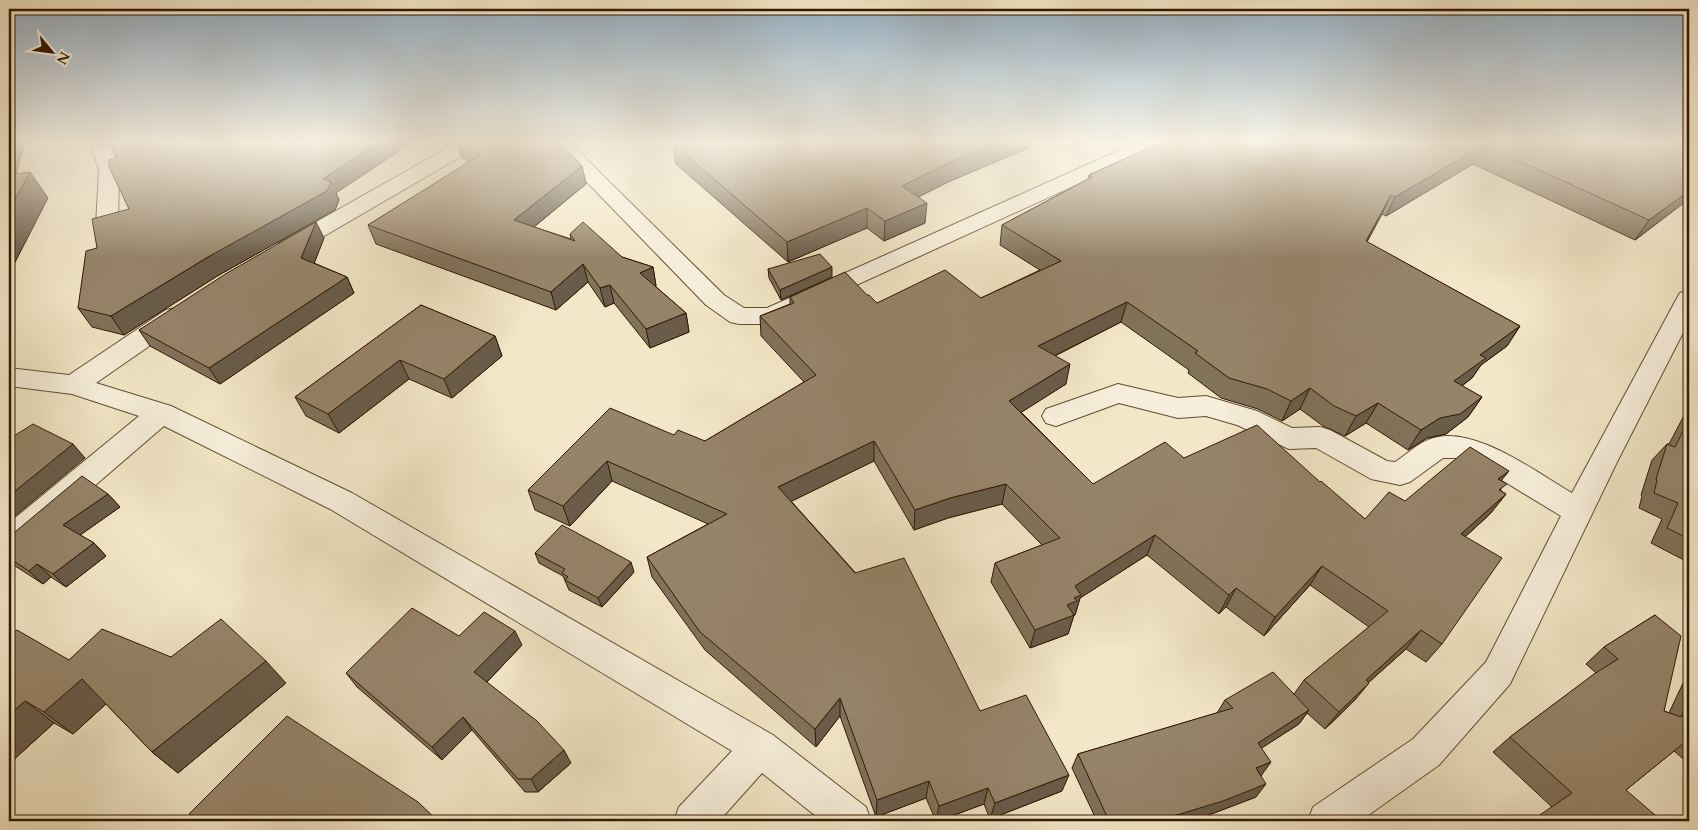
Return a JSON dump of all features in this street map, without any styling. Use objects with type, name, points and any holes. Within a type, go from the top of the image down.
[{"type":"street","points":[[107,226],[109,181]]},
{"type":"street","points":[[270,258],[405,181]]},
{"type":"street","points":[[596,181],[715,300],[739,316],[771,316],[1069,181]]},
{"type":"street","points":[[1327,821],[1426,752],[1498,673],[1689,298]]},
{"type":"street","points":[[74,385],[190,306]]},
{"type":"street","points":[[9,377],[74,385],[162,413],[340,501],[760,748],[852,821]]},
{"type":"street","points":[[1056,416],[1118,393],[1178,408],[1206,406],[1247,418],[1289,439],[1320,437],[1381,471],[1400,474],[1437,448],[1460,447],[1487,457],[1579,512]]},
{"type":"street","points":[[9,541],[162,413]]},
{"type":"street","points":[[693,821],[760,748]]},
{"type":"building","points":[[9,181],[25,181],[9,210]]},
{"type":"building","points":[[116,181],[331,182],[327,191],[208,257],[111,316],[78,308],[86,251],[97,248],[92,219],[129,209]]},
{"type":"building","points":[[439,181],[563,181],[514,220],[575,241],[570,234],[583,222],[622,257],[653,267],[640,273],[686,313],[646,329],[610,285],[600,288],[583,264],[551,292],[368,225]]},
{"type":"building","points":[[716,181],[913,181],[902,186],[927,203],[885,221],[867,208],[787,242]]},
{"type":"building","points":[[1085,181],[1423,181],[1395,197],[1391,195],[1366,241],[1520,326],[1480,355],[1486,358],[1454,381],[1482,397],[1460,414],[1440,418],[1421,430],[1378,403],[1356,416],[1334,406],[1310,388],[1291,401],[1267,389],[1229,378],[1195,353],[1198,351],[1127,302],[1038,346],[1070,364],[1009,401],[1093,484],[1165,442],[1184,458],[1257,425],[1320,482],[1365,519],[1389,492],[1405,501],[1470,447],[1509,471],[1498,479],[1507,484],[1499,490],[1506,494],[1461,534],[1502,558],[1442,644],[1421,630],[1366,680],[1369,683],[1339,712],[1304,680],[1388,611],[1322,566],[1275,617],[1236,588],[1229,595],[1155,535],[1075,586],[1081,595],[1074,598],[1077,601],[1067,605],[1074,615],[1035,630],[995,563],[1060,538],[1006,484],[950,498],[915,510],[874,441],[778,487],[855,573],[904,558],[980,711],[1026,695],[1069,775],[995,803],[988,788],[939,806],[929,781],[877,800],[840,698],[815,729],[700,632],[647,557],[727,514],[607,461],[563,506],[528,490],[610,408],[674,435],[678,430],[705,441],[816,375],[760,316],[794,303],[790,297],[845,272],[877,303],[945,270],[981,298],[1061,261],[1002,225]]},
{"type":"building","points":[[1563,181],[1689,181],[1689,191],[1649,220]]},
{"type":"building","points":[[316,222],[301,258],[347,277],[209,368],[139,330],[227,273]]},
{"type":"building","points":[[820,254],[832,267],[780,290],[768,269]]},
{"type":"building","points":[[421,305],[495,336],[444,379],[400,360],[328,414],[295,397]]},
{"type":"building","points":[[1689,419],[1689,539],[1667,528],[1678,503],[1654,493],[1656,479],[1667,444],[1675,447]]},
{"type":"building","points":[[33,424],[73,444],[9,496],[9,439]]},
{"type":"building","points":[[82,476],[108,494],[63,525],[94,543],[53,574],[37,564],[29,571],[9,558],[9,537]]},
{"type":"building","points":[[562,525],[631,562],[598,598],[565,580],[568,577],[562,573],[565,569],[535,553]]},
{"type":"building","points":[[412,608],[459,636],[484,612],[515,631],[474,672],[537,721],[564,750],[531,779],[518,779],[463,717],[432,747],[346,673]]},
{"type":"building","points":[[1655,615],[1681,636],[1664,711],[1681,717],[1689,700],[1689,739],[1626,790],[1662,821],[1531,821],[1572,793],[1510,737],[1594,674],[1618,659],[1604,647]]},
{"type":"building","points":[[221,619],[266,661],[152,752],[82,679],[44,712],[25,701],[9,715],[9,635],[17,630],[69,660],[102,629],[171,657]]},
{"type":"building","points":[[1273,672],[1309,710],[1258,743],[1271,762],[1256,768],[1266,784],[1223,801],[1157,821],[1109,821],[1078,754],[1233,708],[1225,700]]},
{"type":"building","points":[[287,716],[418,802],[438,821],[199,821],[189,814]]}]
